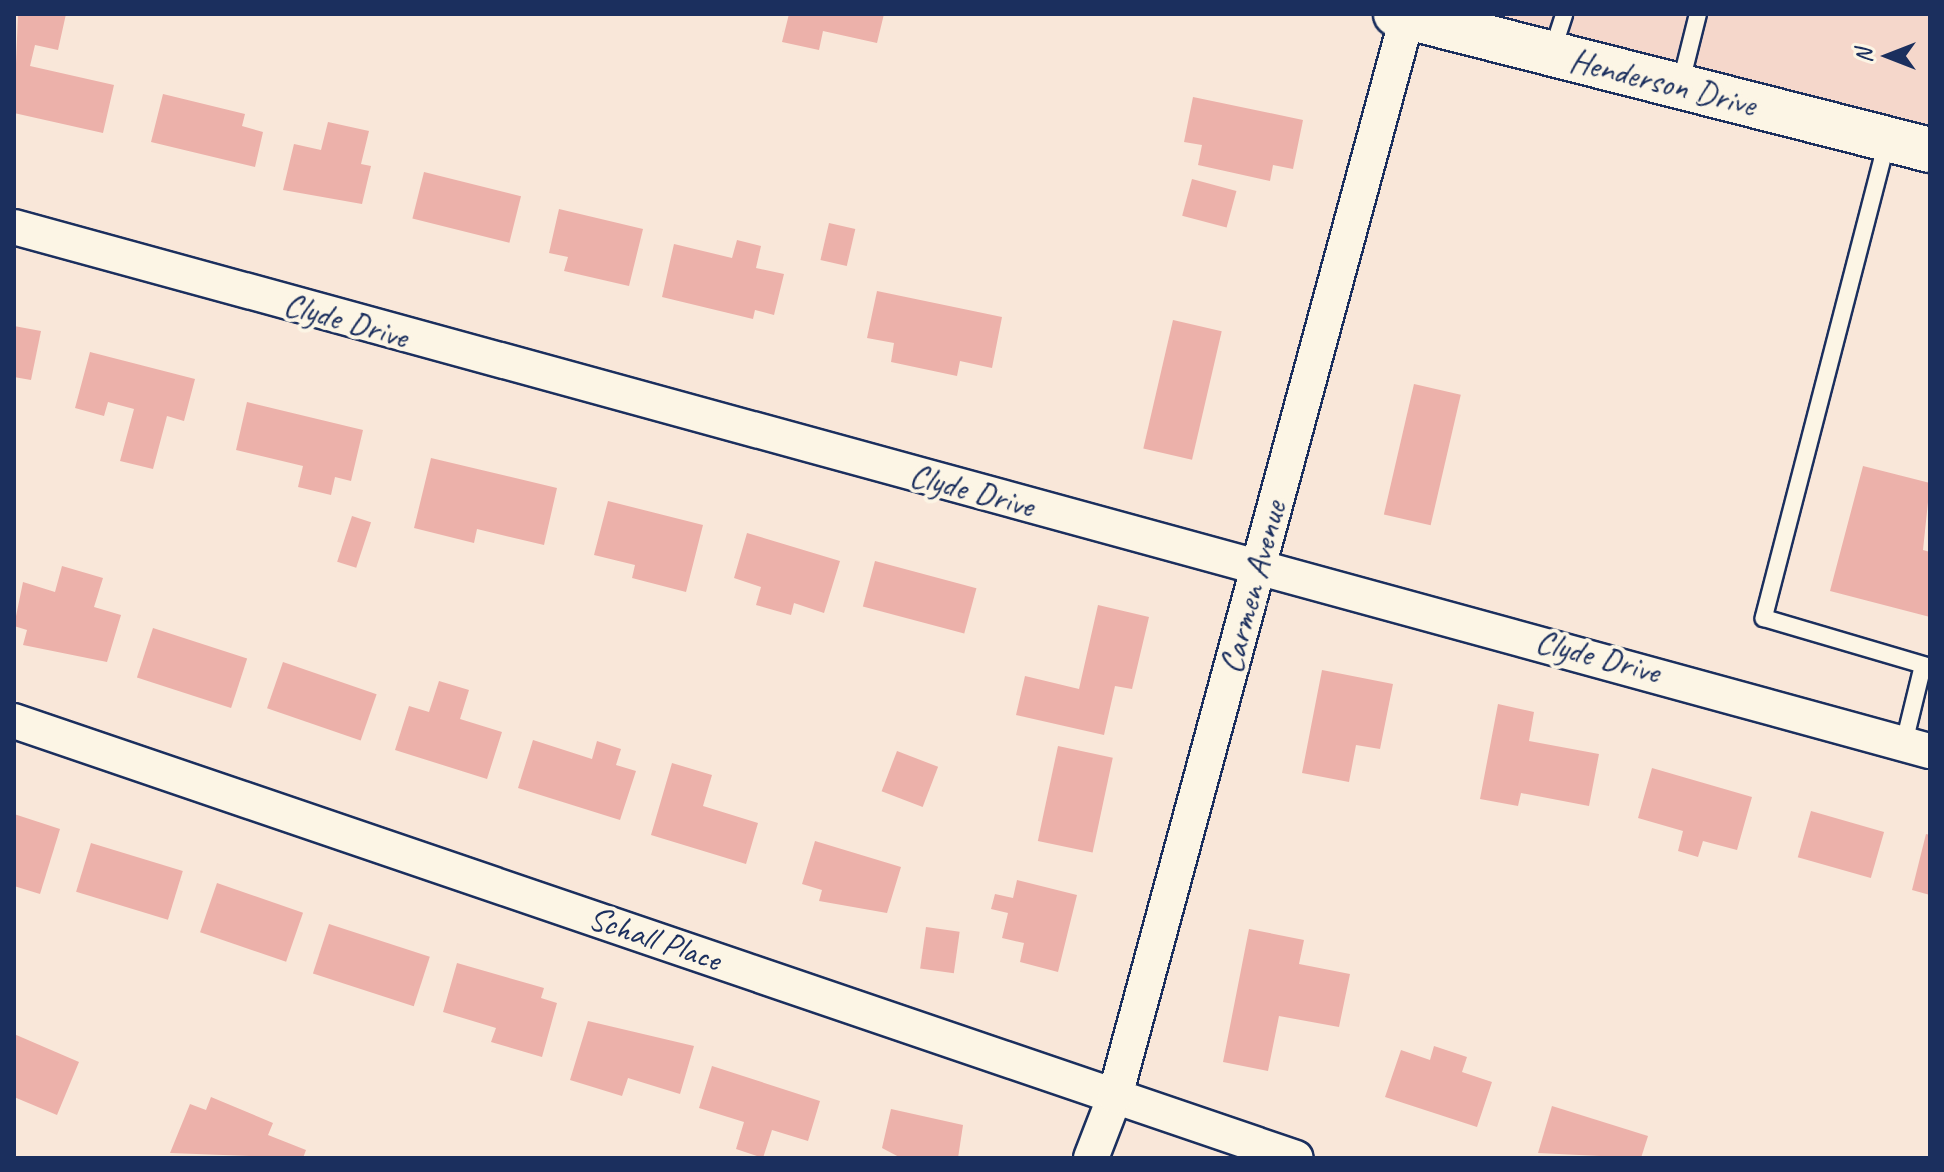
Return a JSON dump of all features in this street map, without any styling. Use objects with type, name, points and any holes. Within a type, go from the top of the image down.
[{"type":"main road","name":"Henderson Drive","points":[[1404,15],[1558,34],[1680,86],[1930,150]]},
{"type":"street","name":"Carmen Avenue","points":[[1091,1158],[1115,1096],[1404,15]]},
{"type":"street","name":"Clyde Drive","points":[[14,227],[1917,747]]},
{"type":"street","name":"Schall Place","points":[[14,721],[1296,1158]]},
{"type":"lane","points":[[1680,86],[1698,14]]},
{"type":"lane","points":[[1888,139],[1764,618],[1927,666],[1917,747]]},
{"type":"shaded area","points":[[1396,14],[1930,14],[1930,150]]},
{"type":"building","points":[[18,14],[66,14],[58,50],[35,45],[30,66],[114,85],[103,133],[14,113]]},
{"type":"building","points":[[789,14],[884,14],[877,43],[823,31],[819,50],[782,42]]},
{"type":"building","points":[[163,94],[245,114],[242,126],[263,132],[255,167],[151,142]]},
{"type":"building","points":[[1193,97],[1303,120],[1293,169],[1273,165],[1270,181],[1198,165],[1202,145],[1184,142]]},
{"type":"building","points":[[328,122],[369,131],[361,164],[371,166],[362,204],[283,190],[294,144],[321,150]]},
{"type":"building","points":[[424,172],[521,196],[509,243],[412,219]]},
{"type":"building","points":[[1192,179],[1236,191],[1227,228],[1182,216]]},
{"type":"building","points":[[559,209],[643,229],[629,286],[564,271],[568,257],[549,253]]},
{"type":"building","points":[[829,223],[855,229],[847,266],[820,260]]},
{"type":"building","points":[[737,240],[761,246],[756,268],[784,274],[774,315],[755,310],[753,319],[662,297],[674,244],[732,258]]},
{"type":"building","points":[[877,291],[1002,317],[992,368],[960,361],[957,376],[891,362],[894,343],[867,338]]},
{"type":"building","points":[[1173,320],[1222,331],[1192,460],[1143,449]]},
{"type":"building","points":[[14,326],[41,331],[31,380],[14,377]]},
{"type":"building","points":[[90,352],[195,379],[184,421],[167,416],[153,469],[120,461],[134,409],[108,402],[104,416],[75,408]]},
{"type":"building","points":[[1414,384],[1461,395],[1431,525],[1384,515]]},
{"type":"building","points":[[247,402],[363,430],[351,481],[335,477],[331,495],[298,487],[303,466],[236,450]]},
{"type":"building","points":[[431,458],[557,488],[544,545],[477,529],[474,543],[414,528]]},
{"type":"building","points":[[1863,466],[1930,483],[1923,550],[1930,552],[1930,617],[1830,591]]},
{"type":"building","points":[[608,501],[703,525],[686,592],[632,578],[635,565],[594,555]]},
{"type":"building","points":[[352,516],[371,522],[356,568],[337,562]]},
{"type":"building","points":[[747,533],[840,561],[824,613],[794,603],[791,615],[756,605],[761,587],[734,578]]},
{"type":"building","points":[[875,561],[976,588],[964,634],[863,606]]},
{"type":"building","points":[[62,566],[103,578],[94,607],[121,615],[107,662],[23,645],[27,630],[14,626],[23,582],[55,592]]},
{"type":"building","points":[[1098,605],[1149,617],[1132,689],[1115,686],[1104,735],[1016,715],[1025,676],[1079,689]]},
{"type":"building","points":[[153,628],[247,659],[231,708],[137,677]]},
{"type":"building","points":[[283,662],[377,694],[361,741],[267,708]]},
{"type":"building","points":[[1322,670],[1393,684],[1380,749],[1356,745],[1349,782],[1302,773]]},
{"type":"building","points":[[439,681],[469,690],[460,719],[502,732],[487,779],[395,750],[409,706],[429,712]]},
{"type":"building","points":[[1498,704],[1534,712],[1529,741],[1599,754],[1589,806],[1521,793],[1518,806],[1480,799]]},
{"type":"building","points":[[533,740],[592,759],[597,741],[621,749],[616,765],[636,771],[620,820],[518,788]]},
{"type":"building","points":[[1058,746],[1113,758],[1093,853],[1038,841]]},
{"type":"building","points":[[897,751],[938,767],[923,807],[882,791]]},
{"type":"building","points":[[672,763],[712,775],[703,806],[758,823],[746,864],[651,835]]},
{"type":"building","points":[[1652,768],[1752,797],[1737,850],[1703,841],[1698,857],[1678,851],[1683,831],[1638,818]]},
{"type":"building","points":[[1811,811],[1884,832],[1871,878],[1798,857]]},
{"type":"building","points":[[14,814],[60,829],[40,894],[14,886]]},
{"type":"building","points":[[1926,834],[1930,835],[1930,895],[1912,890]]},
{"type":"building","points":[[815,841],[901,867],[887,913],[819,901],[822,890],[802,884]]},
{"type":"building","points":[[91,843],[183,871],[168,920],[76,892]]},
{"type":"building","points":[[1017,880],[1077,895],[1058,972],[1020,962],[1024,943],[1002,938],[1008,913],[991,909],[995,894],[1013,898]]},
{"type":"building","points":[[217,883],[303,913],[286,962],[200,932]]},
{"type":"building","points":[[329,924],[430,957],[414,1006],[313,973]]},
{"type":"building","points":[[926,927],[960,932],[954,973],[920,969]]},
{"type":"building","points":[[1249,929],[1304,940],[1299,964],[1350,974],[1339,1027],[1279,1016],[1268,1071],[1223,1062]]},
{"type":"building","points":[[457,963],[544,988],[541,998],[557,1003],[542,1057],[491,1042],[496,1028],[443,1012]]},
{"type":"building","points":[[588,1021],[694,1046],[680,1094],[628,1078],[622,1096],[570,1080]]},
{"type":"building","points":[[14,1034],[79,1062],[57,1115],[14,1097]]},
{"type":"building","points":[[1434,1046],[1467,1057],[1462,1072],[1492,1082],[1477,1127],[1385,1097],[1401,1050],[1430,1060]]},
{"type":"building","points":[[712,1066],[820,1101],[808,1141],[772,1130],[763,1158],[736,1149],[744,1122],[699,1108]]},
{"type":"building","points":[[211,1097],[273,1123],[268,1135],[306,1150],[303,1158],[170,1153],[190,1104],[206,1110]]},
{"type":"building","points":[[1552,1106],[1648,1136],[1641,1158],[1538,1153]]},
{"type":"building","points":[[891,1109],[963,1125],[958,1158],[901,1158],[882,1148]]}]
